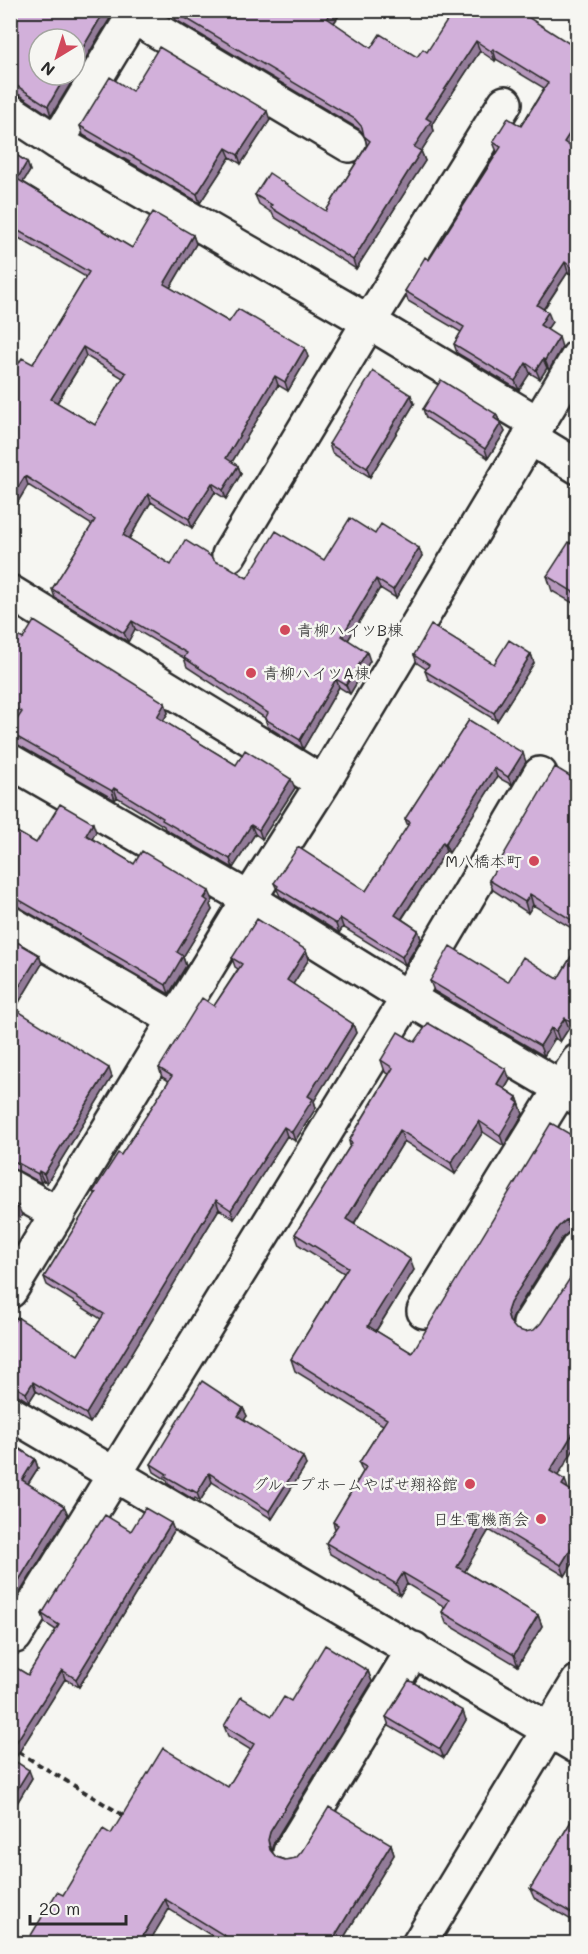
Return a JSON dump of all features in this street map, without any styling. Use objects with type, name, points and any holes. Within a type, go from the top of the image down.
[{"type":"street","points":[[57,142],[135,14],[349,145]]},
{"type":"street","points":[[229,555],[369,322],[505,103]]},
{"type":"street","points":[[10,111],[57,142],[369,322],[533,430],[578,467]]},
{"type":"street","points":[[10,1291],[249,899],[323,783],[578,357]]},
{"type":"street","points":[[10,592],[323,783]]},
{"type":"street","points":[[10,761],[249,899],[408,998],[572,1083],[424,1311]]},
{"type":"street","points":[[10,1634],[15,1636],[408,998],[540,774]]},
{"type":"street","points":[[10,922],[176,1020]]},
{"type":"street","points":[[10,1187],[58,1214]]},
{"type":"street","points":[[530,1324],[578,1248]]},
{"type":"street","points":[[10,1413],[578,1746]]},
{"type":"street","points":[[290,1852],[414,1649]]},
{"type":"street","points":[[419,1944],[578,1682]]},
{"type":"path","points":[[10,1747],[133,1821]]},
{"type":"building","points":[[10,10],[105,10],[87,41],[87,27],[27,27],[27,87],[59,87],[48,106],[10,84]]},
{"type":"building","points":[[172,10],[332,10],[327,18],[371,48],[380,34],[417,57],[423,49],[427,52],[454,10],[517,10],[578,49],[578,120],[564,142],[578,152],[578,264],[574,269],[565,262],[537,305],[548,312],[540,325],[559,337],[536,370],[526,363],[515,381],[454,344],[464,327],[405,291],[425,257],[429,260],[501,147],[493,142],[508,118],[521,126],[548,83],[476,41],[426,118],[431,121],[414,147],[421,151],[353,260],[255,195],[269,173],[326,211],[370,141],[364,136],[362,127],[355,119]]},
{"type":"building","points":[[159,47],[267,111],[238,155],[226,148],[197,194],[80,126],[110,77],[132,91]]},
{"type":"building","points":[[10,151],[27,162],[17,179],[132,248],[153,212],[193,235],[164,284],[229,322],[238,309],[305,348],[285,382],[275,376],[226,458],[238,466],[223,490],[212,483],[189,519],[148,494],[123,535],[171,565],[185,540],[216,562],[226,565],[247,578],[276,531],[324,560],[350,518],[375,534],[381,524],[419,548],[393,590],[376,579],[342,636],[367,652],[346,685],[336,679],[300,740],[265,719],[268,713],[184,658],[187,653],[132,621],[124,633],[52,589],[95,520],[25,476],[10,500],[10,377],[22,358],[33,364],[89,272],[10,226]],"holes":[[[83,347],[126,373],[95,425],[51,399]]]},
{"type":"building","points":[[373,371],[411,395],[367,468],[329,444]]},
{"type":"building","points":[[441,380],[496,414],[494,418],[501,423],[485,449],[423,409]]},
{"type":"building","points":[[569,542],[578,548],[578,595],[547,576]]},
{"type":"building","points":[[34,621],[165,703],[157,717],[236,765],[245,750],[291,779],[259,830],[251,825],[230,859],[162,820],[163,818],[114,788],[112,791],[10,733],[22,712],[10,706],[10,632],[23,639]]},
{"type":"building","points":[[431,625],[494,664],[509,640],[531,654],[494,713],[425,671],[429,665],[414,655]]},
{"type":"building","points":[[469,720],[523,753],[508,777],[494,768],[445,844],[443,842],[395,915],[418,930],[402,957],[340,918],[336,924],[277,888],[278,886],[274,883],[298,847],[366,891],[410,822],[405,819]]},
{"type":"building","name":"M八橋本町","points":[[555,767],[578,781],[578,924],[530,894],[525,902],[489,880]]},
{"type":"building","points":[[60,804],[93,823],[86,835],[134,864],[142,851],[209,891],[204,898],[208,901],[177,952],[183,956],[166,985],[10,896],[10,828],[36,843]]},
{"type":"building","points":[[257,919],[306,950],[287,980],[353,1024],[308,1096],[313,1099],[292,1132],[284,1127],[231,1210],[216,1200],[86,1414],[33,1382],[26,1393],[10,1384],[10,1327],[17,1317],[78,1355],[104,1314],[44,1277],[96,1193],[93,1192],[118,1153],[121,1155],[172,1076],[159,1068],[202,998],[214,1006],[242,964],[232,958]]},
{"type":"building","points":[[10,938],[39,955],[10,1001]]},
{"type":"building","points":[[578,945],[578,1025],[565,1018],[556,1031],[551,1028],[540,1046],[430,981],[450,946],[508,982],[523,957],[558,979]]},
{"type":"building","points":[[10,1006],[109,1068],[44,1174],[39,1171],[38,1174],[10,1160]]},
{"type":"building","points":[[428,1023],[506,1069],[497,1084],[517,1097],[515,1100],[519,1103],[500,1135],[479,1121],[451,1163],[400,1130],[346,1219],[410,1259],[368,1326],[412,1353],[551,1123],[578,1139],[578,1219],[566,1220],[558,1227],[510,1303],[507,1312],[509,1321],[516,1329],[525,1332],[534,1330],[541,1323],[578,1266],[578,1425],[550,1471],[565,1480],[562,1485],[578,1495],[578,1537],[561,1565],[485,1519],[457,1567],[538,1615],[514,1655],[442,1612],[449,1600],[403,1573],[396,1584],[326,1543],[338,1525],[333,1522],[366,1467],[359,1463],[387,1419],[291,1359],[348,1267],[295,1234],[352,1143],[349,1141],[393,1068],[381,1060],[398,1032],[415,1042]]},
{"type":"building","points":[[10,1202],[18,1206],[10,1219]]},
{"type":"building","points":[[202,1381],[243,1408],[238,1416],[303,1457],[269,1511],[209,1473],[197,1493],[165,1476],[167,1474],[151,1464]]},
{"type":"building","points":[[10,1443],[35,1459],[22,1480],[64,1506],[13,1590],[10,1589]]},
{"type":"building","points":[[145,1508],[171,1523],[76,1679],[62,1670],[10,1752],[10,1664],[28,1675],[59,1625],[42,1614],[105,1515],[131,1531]]},
{"type":"building","points":[[325,1645],[368,1671],[270,1832],[268,1840],[270,1850],[276,1857],[285,1860],[296,1858],[329,1807],[391,1844],[330,1944],[238,1944],[165,1899],[138,1944],[29,1944],[27,1942],[57,1892],[63,1895],[103,1829],[111,1834],[163,1748],[228,1787],[254,1744],[224,1726],[241,1697],[272,1716],[284,1697],[291,1701]]},
{"type":"building","points":[[409,1680],[463,1711],[440,1749],[386,1717]]},
{"type":"building","points":[[10,1758],[29,1770],[11,1799],[10,1799]]},
{"type":"building","points":[[578,1810],[578,1917],[530,1889]]},
{"type":"place","name":"青柳ハイツB棟","points":[[285,630]]},
{"type":"place","name":"青柳ハイツA棟","points":[[251,673]]},
{"type":"place","name":"M八橋本町","points":[[534,861]]},
{"type":"place","name":"グループホームやばせ翔裕館","points":[[470,1484]]},
{"type":"place","name":"日生電機商会","points":[[541,1519]]}]
